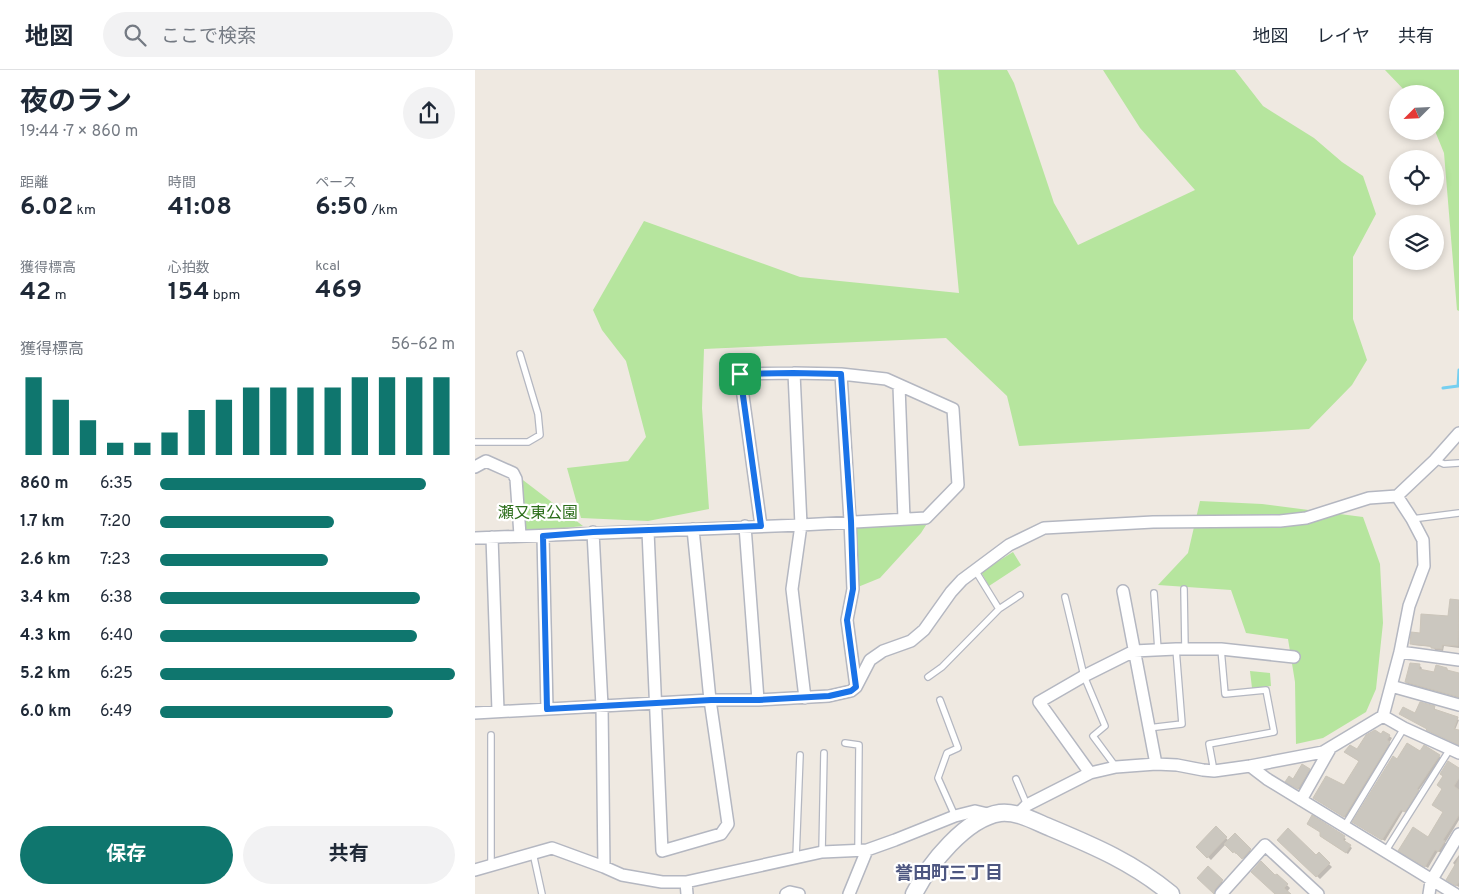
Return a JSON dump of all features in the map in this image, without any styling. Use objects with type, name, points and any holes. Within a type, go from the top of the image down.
[{"type":"main road","points":[[914,894],[920,881],[960,835],[982,819],[992,815],[1022,810],[1103,850],[1144,874],[1171,894]]},
{"type":"street","points":[[793,373],[801,525],[792,589],[805,698]]},
{"type":"street","points":[[475,538],[801,525],[926,518],[958,485],[953,409],[886,380],[841,374],[740,374],[761,526]]},
{"type":"street","points":[[841,374],[851,521],[853,589],[847,620],[856,687]]},
{"type":"street","points":[[899,386],[904,519]]},
{"type":"street","points":[[475,714],[711,700],[805,698],[851,691],[856,687],[870,660],[883,652],[911,641],[924,630],[962,580],[1009,545],[1044,528],[1153,522],[1280,521],[1306,518],[1369,498],[1397,496],[1435,460],[1459,433]]},
{"type":"street","points":[[475,467],[487,461],[513,473],[516,479],[520,535]]},
{"type":"street","points":[[1022,810],[1090,772],[1116,767],[1155,764],[1177,765],[1214,771],[1323,752],[1383,716],[1400,652],[1409,606],[1424,566],[1423,540],[1397,496]]},
{"type":"street","points":[[745,526],[759,700]]},
{"type":"street","points":[[648,531],[662,851],[721,834],[728,824],[711,700],[693,529]]},
{"type":"street","points":[[593,532],[601,706],[604,867]]},
{"type":"street","points":[[543,536],[547,709]]},
{"type":"street","points":[[492,537],[498,712]]},
{"type":"street","points":[[1123,591],[1155,764]]},
{"type":"street","points":[[1090,772],[1039,702],[1134,651],[1221,649],[1294,657]]},
{"type":"street","points":[[1400,652],[1459,660]]},
{"type":"street","points":[[1391,686],[1459,705]]},
{"type":"street","points":[[1383,716],[1404,728],[1455,751]]},
{"type":"street","points":[[1301,800],[1331,747]]},
{"type":"street","points":[[1250,766],[1267,779],[1455,894]]},
{"type":"street","points":[[475,870],[552,848],[622,875],[662,882],[686,882],[822,852],[863,850],[895,840],[955,816],[975,811],[992,815]]},
{"type":"street","points":[[1429,894],[1431,881],[1459,834]]},
{"type":"street","points":[[1221,894],[1265,845],[1318,894]]},
{"type":"street","points":[[849,894],[863,850]]},
{"type":"street","points":[[686,882],[687,894]]},
{"type":"street","points":[[786,894],[790,892],[799,894]]},
{"type":"lane","points":[[475,442],[528,442],[540,435],[538,414],[521,354]]},
{"type":"lane","points":[[1435,460],[1444,464],[1459,463]]},
{"type":"lane","points":[[1412,519],[1459,513]]},
{"type":"lane","points":[[975,570],[999,609]]},
{"type":"lane","points":[[1149,728],[1182,724],[1180,649],[1185,589]]},
{"type":"lane","points":[[1154,593],[1158,650]]},
{"type":"lane","points":[[928,676],[942,667],[999,609],[1020,595]]},
{"type":"lane","points":[[1065,597],[1085,676],[1105,726],[1093,736],[1116,767]]},
{"type":"lane","points":[[1214,771],[1209,744],[1275,732],[1266,690],[1225,694],[1221,649]]},
{"type":"lane","points":[[940,700],[958,748],[947,753],[938,778],[955,816]]},
{"type":"lane","points":[[1344,827],[1404,728]]},
{"type":"lane","points":[[491,735],[491,866]]},
{"type":"lane","points":[[845,743],[859,745],[863,850]]},
{"type":"lane","points":[[1385,852],[1455,751]]},
{"type":"lane","points":[[822,852],[824,753]]},
{"type":"lane","points":[[796,858],[800,755]]},
{"type":"lane","points":[[1015,779],[1022,810]]},
{"type":"lane","points":[[533,853],[542,894]]},
{"type":"green space","points":[[938,70],[1007,70],[1014,83],[1054,203],[1078,245],[1195,190],[1140,128],[1103,70],[1235,70],[1263,106],[1314,138],[1342,162],[1363,176],[1376,214],[1353,257],[1353,319],[1367,360],[1352,385],[1309,429],[1019,446],[1007,396],[946,338],[704,349],[702,408],[709,509],[648,521],[581,518],[567,468],[628,461],[646,437],[626,361],[602,330],[593,310],[644,221],[800,277],[959,293]]},
{"type":"green space","points":[[1385,70],[1459,70],[1459,311],[1457,310],[1444,150],[1439,140],[1444,140],[1444,85],[1399,85]]},
{"type":"green space","name":"瀬又東公園","points":[[519,477],[583,526],[526,532],[521,529]]},
{"type":"green space","points":[[1200,501],[1262,504],[1363,517],[1380,564],[1383,623],[1376,689],[1366,712],[1323,738],[1296,744],[1295,682],[1288,639],[1246,633],[1231,590],[1158,585],[1188,553]]},
{"type":"green space","points":[[928,522],[921,533],[880,578],[853,589],[855,526]]},
{"type":"green space","points":[[1013,552],[1021,565],[989,586],[981,572]]},
{"type":"green space","points":[[1250,671],[1270,673],[1271,686],[1252,688]]},
{"type":"building","points":[[1450,599],[1459,600],[1458,646],[1442,645],[1442,649],[1410,644],[1411,632],[1420,633],[1421,614],[1448,616]]},
{"type":"building","points":[[1410,663],[1420,664],[1419,669],[1434,672],[1436,665],[1459,673],[1459,697],[1405,682]]},
{"type":"building","points":[[1420,702],[1435,706],[1434,709],[1458,717],[1454,729],[1459,730],[1459,745],[1426,730],[1399,714],[1403,707],[1415,713]]},
{"type":"building","points":[[1375,730],[1381,734],[1383,731],[1390,735],[1387,740],[1390,742],[1344,817],[1313,798],[1326,776],[1344,785],[1359,761],[1344,752],[1350,745],[1357,749],[1366,735]]},
{"type":"building","points":[[1407,743],[1420,751],[1424,745],[1440,755],[1417,789],[1419,790],[1405,812],[1401,810],[1382,840],[1352,822],[1393,756],[1397,759]]},
{"type":"building","points":[[1448,761],[1459,768],[1459,778],[1454,786],[1459,790],[1459,815],[1443,840],[1445,841],[1438,852],[1435,850],[1425,867],[1398,851],[1413,827],[1428,837],[1443,812],[1432,805],[1442,789],[1437,785],[1443,776],[1440,774]]},
{"type":"building","points":[[1302,764],[1310,769],[1298,789],[1285,782],[1289,776],[1293,779]]},
{"type":"building","points":[[1312,815],[1345,836],[1343,840],[1351,845],[1346,853],[1320,836],[1320,832],[1307,824]]},
{"type":"building","points":[[1216,826],[1227,837],[1207,858],[1196,847]]},
{"type":"building","points":[[1288,828],[1316,855],[1319,852],[1330,863],[1316,877],[1277,840]]},
{"type":"building","points":[[1235,833],[1251,849],[1242,859],[1224,844]]},
{"type":"building","points":[[1459,858],[1459,882],[1456,886],[1446,880]]},
{"type":"building","points":[[1261,861],[1275,875],[1277,874],[1288,884],[1284,888],[1291,894],[1275,894],[1251,872]]},
{"type":"building","points":[[1208,866],[1223,880],[1215,889],[1214,894],[1197,878]]},
{"type":"waterway","points":[[1443,388],[1458,386],[1459,370]]},
{"type":"district","name":"誉田町三丁目","points":[[949,874]]},
{"type":"route","points":[[740,374],[841,374],[851,521],[853,589],[847,620],[856,687],[851,691],[829,696],[547,709],[543,536],[593,532],[761,526],[740,374]]}]
